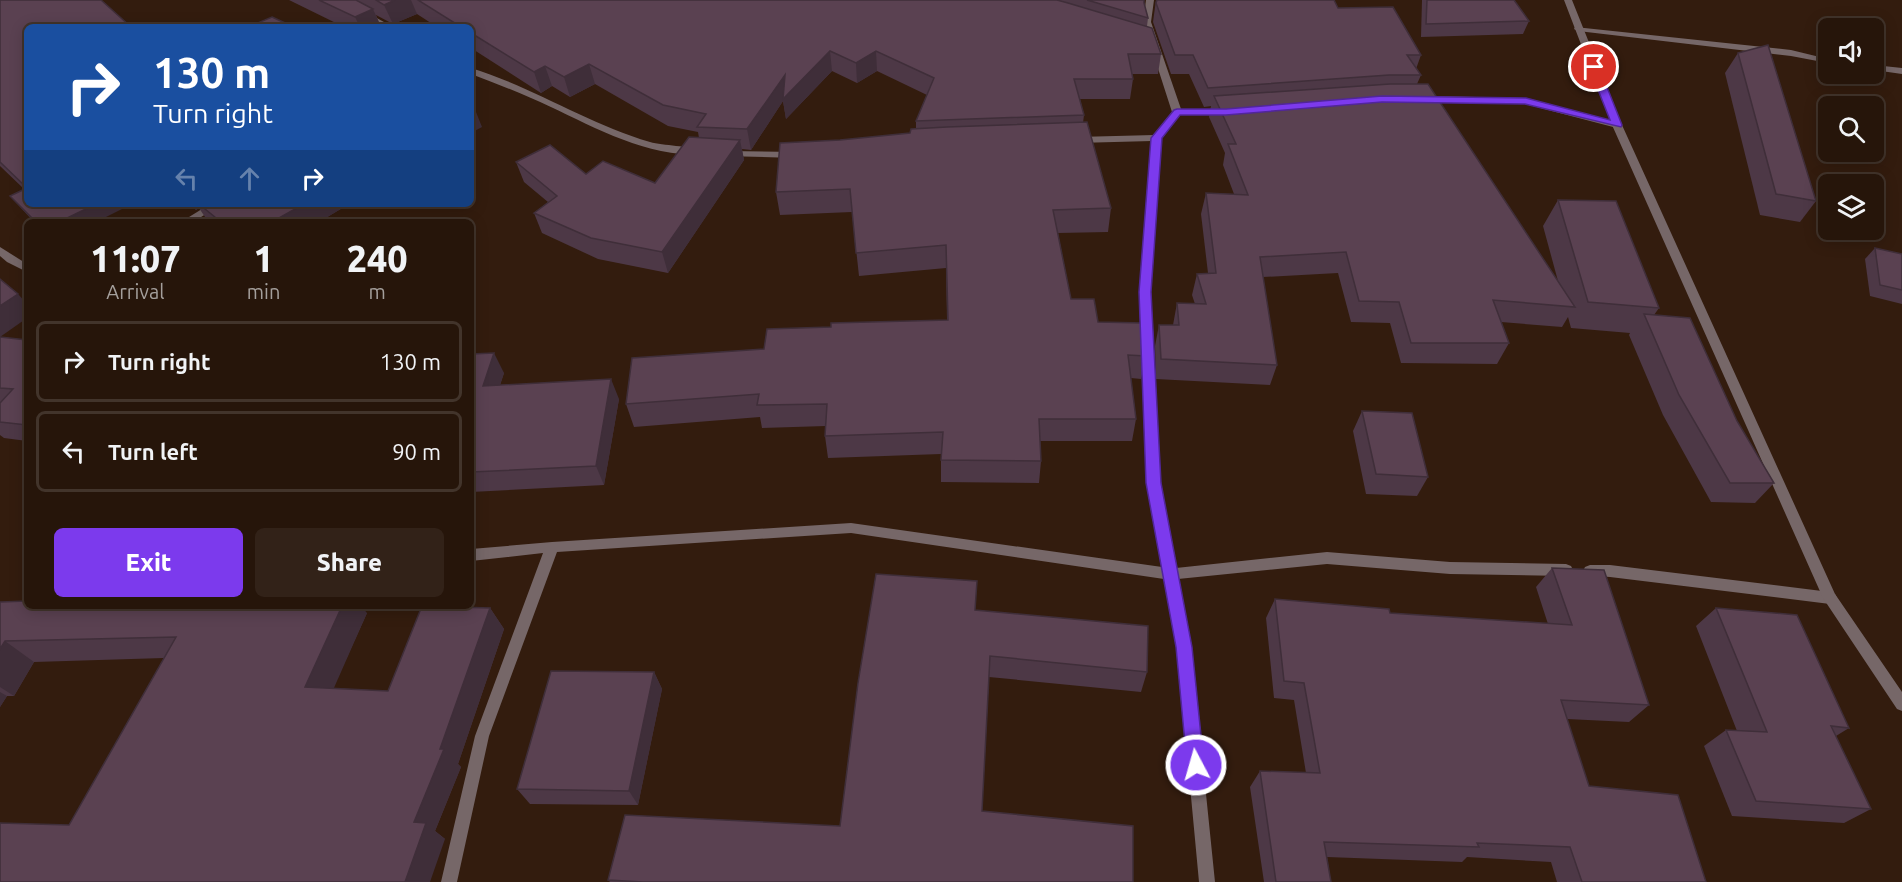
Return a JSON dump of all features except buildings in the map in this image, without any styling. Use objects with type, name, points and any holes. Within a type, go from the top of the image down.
[{"type":"street","points":[[338,0],[383,24]]},
{"type":"street","points":[[1150,0],[1147,22],[1177,112]]},
{"type":"street","points":[[1568,0],[1617,125],[1830,598],[1902,704]]},
{"type":"street","points":[[1578,28],[1791,52],[1818,59]]},
{"type":"street","points":[[1144,41],[1155,45]]},
{"type":"street","points":[[1884,69],[1902,71]]},
{"type":"street","points":[[474,72],[536,97],[618,137],[668,151],[704,153]]},
{"type":"street","points":[[1418,99],[1526,101],[1617,125]]},
{"type":"street","points":[[1177,112],[1237,111]]},
{"type":"street","points":[[1177,112],[1156,138],[1145,292],[1154,483],[1184,647],[1208,882]]},
{"type":"street","points":[[1062,141],[1156,138]]},
{"type":"street","points":[[716,153],[776,156],[810,154]]},
{"type":"street","points":[[191,219],[212,207]]},
{"type":"street","points":[[0,250],[11,261],[24,267]]},
{"type":"street","points":[[474,555],[552,547],[851,528],[1170,574],[1327,558],[1450,568],[1610,571],[1830,598]]},
{"type":"street","points":[[449,882],[482,736],[552,547]]},
{"type":"route","points":[[1196,765],[1184,647],[1154,483],[1145,292],[1156,138],[1177,112],[1226,112],[1382,99],[1526,101],[1617,125],[1594,67]]}]
